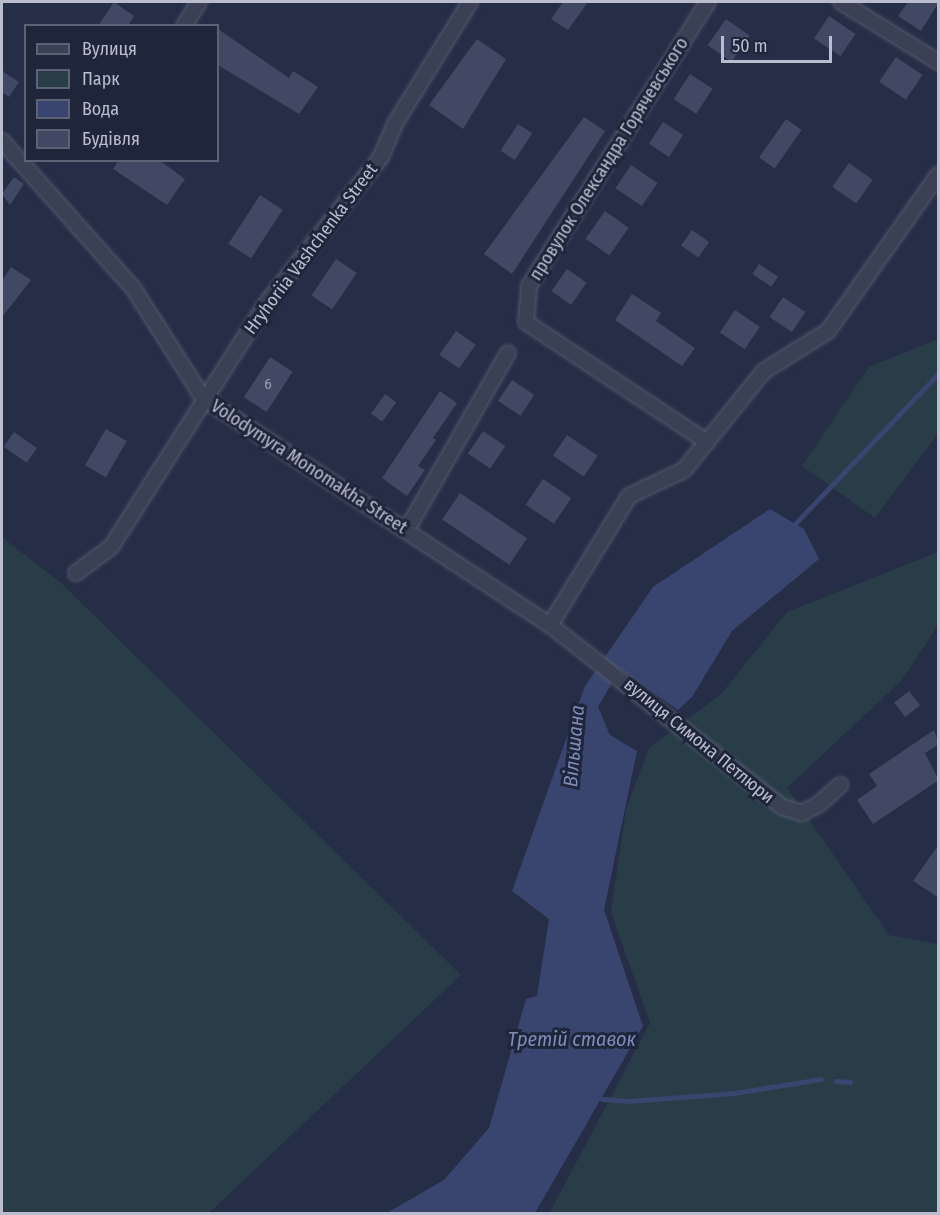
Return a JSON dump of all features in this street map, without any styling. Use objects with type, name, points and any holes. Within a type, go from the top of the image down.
[{"type":"street","points":[[185,24],[199,2]]},
{"type":"street","name":"Hryhoriia Vashchenka Street","points":[[76,573],[111,547],[203,398],[268,301],[381,157],[396,122],[470,2]]},
{"type":"street","name":"провулок Олександра Горячевського","points":[[707,442],[526,322],[529,286],[708,2]]},
{"type":"street","points":[[841,2],[939,62]]},
{"type":"street","name":"Volodymyra Monomakha Street","points":[[2,141],[133,288],[203,398],[550,625],[618,676]]},
{"type":"street","points":[[550,625],[628,496],[684,470],[764,371],[828,331],[939,175]]},
{"type":"street","points":[[406,531],[508,353]]},
{"type":"street","name":"вулиця Симона Петлюри","points":[[618,676],[782,807],[802,813],[818,805],[840,785]]},
{"type":"green space","points":[[938,339],[938,434],[875,518],[802,466],[869,367]]},
{"type":"green space","points":[[2,537],[61,583],[461,975],[209,1213],[2,1213]]},
{"type":"green space","points":[[938,552],[938,625],[902,680],[787,788],[889,935],[938,944],[938,1213],[549,1214],[650,1023],[611,912],[626,809],[649,748],[721,694],[787,612]]},
{"type":"water","name":"Третій ставок","points":[[770,509],[804,529],[819,559],[732,631],[692,697],[678,710],[620,669],[598,707],[610,735],[637,751],[604,910],[643,1026],[535,1213],[385,1214],[444,1180],[489,1128],[526,999],[537,996],[549,919],[512,891],[585,686],[653,587]]},
{"type":"building","points":[[114,2],[134,16],[129,24],[99,24]]},
{"type":"building","points":[[563,2],[588,2],[568,30],[551,19]]},
{"type":"building","points":[[908,2],[939,2],[921,31],[898,16]]},
{"type":"building","points":[[829,16],[856,34],[840,56],[814,38]]},
{"type":"building","points":[[726,19],[750,36],[731,62],[708,45]]},
{"type":"building","points":[[219,30],[289,78],[293,71],[318,87],[299,114],[219,66]]},
{"type":"building","points":[[477,39],[506,59],[463,129],[429,105]]},
{"type":"building","points":[[896,57],[923,75],[906,100],[879,82]]},
{"type":"building","points":[[2,71],[19,82],[9,97],[2,92]]},
{"type":"building","points":[[690,74],[713,89],[696,114],[674,99]]},
{"type":"building","points":[[584,117],[605,131],[512,274],[484,254]]},
{"type":"building","points":[[786,119],[802,130],[775,168],[759,158]]},
{"type":"building","points":[[663,122],[683,135],[669,157],[649,144]]},
{"type":"building","points":[[518,124],[532,133],[515,160],[501,151]]},
{"type":"building","points":[[118,162],[162,162],[185,179],[167,205],[113,169]]},
{"type":"building","points":[[849,163],[873,180],[856,203],[832,187]]},
{"type":"building","points":[[631,165],[658,183],[642,206],[615,188]]},
{"type":"building","points":[[14,177],[24,184],[10,205],[2,194]]},
{"type":"building","points":[[260,195],[283,210],[251,258],[228,244]]},
{"type":"building","points":[[605,211],[629,228],[609,255],[585,239]]},
{"type":"building","points":[[692,230],[709,242],[698,258],[681,246]]},
{"type":"building","points":[[336,259],[357,273],[332,309],[311,295]]},
{"type":"building","points":[[759,264],[778,277],[771,287],[752,274]]},
{"type":"building","points":[[11,267],[31,280],[2,317],[2,281]]},
{"type":"building","points":[[567,269],[587,283],[571,305],[552,291]]},
{"type":"building","points":[[632,294],[661,313],[656,321],[695,348],[682,366],[615,320]]},
{"type":"building","points":[[783,297],[805,312],[792,332],[770,317]]},
{"type":"building","points":[[735,310],[760,327],[745,349],[720,332]]},
{"type":"building","points":[[456,331],[476,345],[459,369],[439,355]]},
{"type":"building","points":[[270,357],[293,372],[267,412],[244,397]]},
{"type":"building","points":[[512,380],[534,395],[520,416],[498,401]]},
{"type":"building","points":[[440,391],[457,403],[433,438],[436,440],[418,466],[425,470],[407,496],[382,478]]},
{"type":"building","points":[[385,394],[396,402],[382,422],[371,413]]},
{"type":"building","points":[[106,429],[127,441],[106,477],[85,465]]},
{"type":"building","points":[[483,431],[505,446],[490,468],[468,453]]},
{"type":"building","points":[[14,432],[37,448],[27,463],[4,447]]},
{"type":"building","points":[[567,435],[598,456],[584,476],[553,456]]},
{"type":"building","points":[[543,479],[571,498],[554,524],[526,505]]},
{"type":"building","points":[[460,493],[527,538],[509,565],[442,520]]},
{"type":"building","points":[[909,691],[920,705],[905,717],[894,703]]},
{"type":"building","points":[[934,730],[939,744],[925,753],[939,780],[873,824],[857,800],[877,786],[869,774]]},
{"type":"building","points":[[939,844],[939,898],[913,881]]},
{"type":"waterway","name":"Вільшана","points":[[791,528],[938,374]]},
{"type":"waterway","points":[[602,1099],[630,1101],[734,1093],[821,1079]]},
{"type":"waterway","points":[[836,1081],[850,1082]]}]
